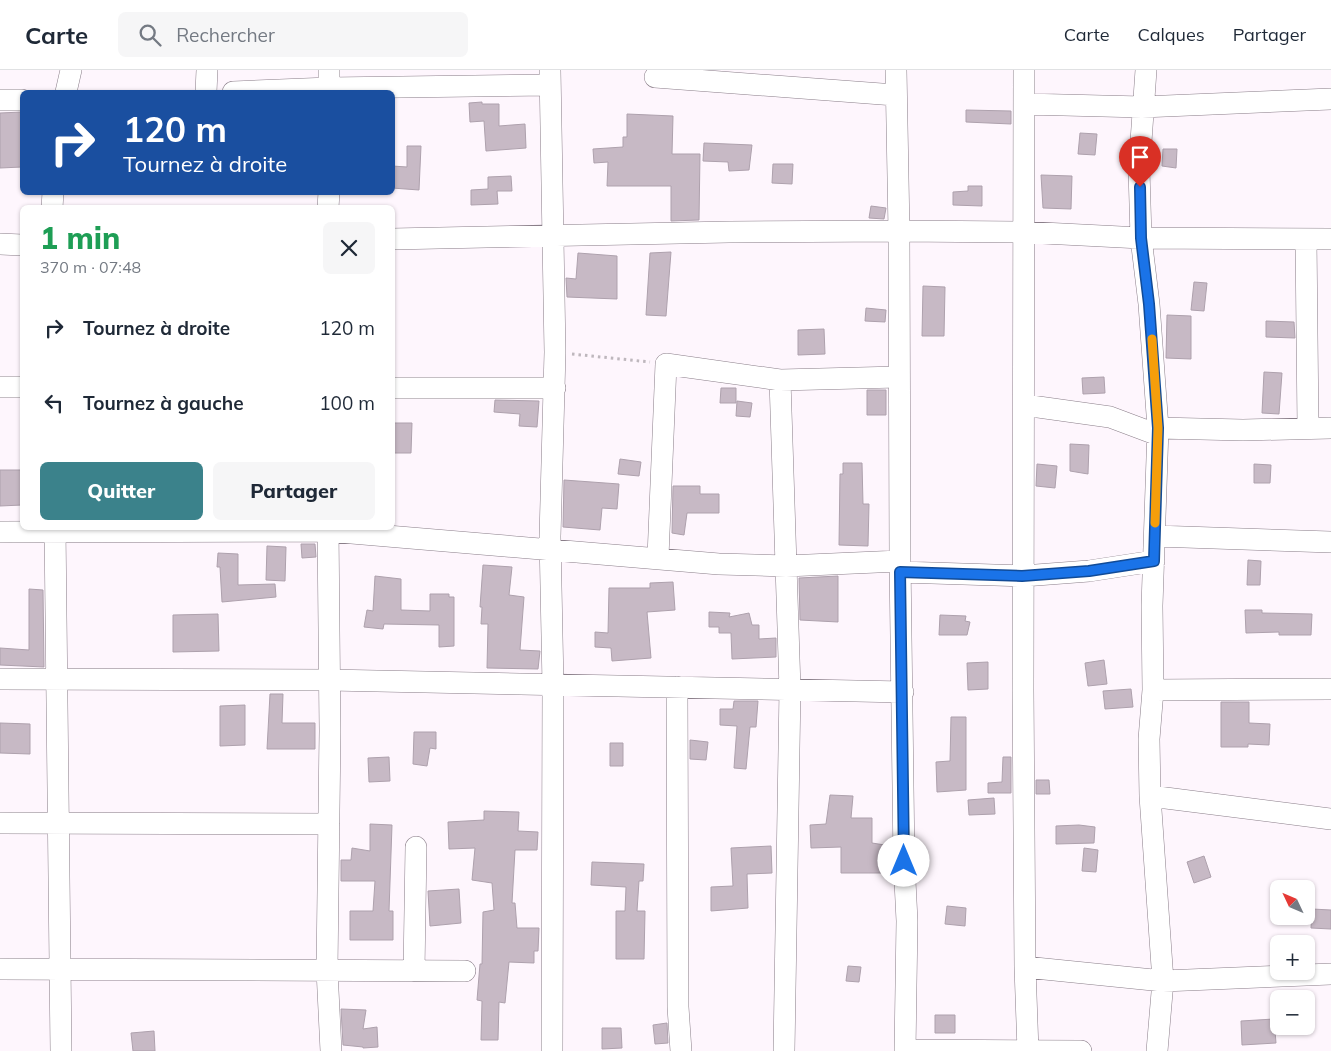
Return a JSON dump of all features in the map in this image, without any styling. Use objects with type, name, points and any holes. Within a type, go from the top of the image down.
[{"type":"street","points":[[66,90],[71,70]]},
{"type":"street","points":[[206,90],[207,70]]},
{"type":"street","points":[[896,70],[899,231],[900,567],[904,861],[907,921],[905,1051],[1081,1051]]},
{"type":"street","points":[[1024,70],[1022,576],[1025,967],[1028,1050]]},
{"type":"street","points":[[1146,70],[1139,170],[1141,238],[1149,304],[1158,431],[1153,690],[1149,739],[1150,796],[1162,981],[1157,1051]]},
{"type":"street","points":[[257,90],[329,84],[549,77],[555,352],[555,388],[550,460],[553,685],[552,1051]]},
{"type":"street","points":[[654,77],[895,95]]},
{"type":"street","points":[[1024,104],[1142,106],[1331,99]]},
{"type":"street","points":[[0,100],[20,100]]},
{"type":"street","points":[[395,239],[729,232],[899,231],[1023,232],[1141,238],[1306,238],[1331,240]]},
{"type":"street","points":[[1306,238],[1308,427]]},
{"type":"street","points":[[0,244],[20,245]]},
{"type":"street","points":[[658,557],[666,364],[780,380],[898,377]]},
{"type":"street","points":[[780,380],[790,689],[784,1051]]},
{"type":"street","points":[[0,387],[20,387]]},
{"type":"street","points":[[395,388],[555,388]]},
{"type":"street","points":[[1024,405],[1110,417],[1158,431],[1331,428]]},
{"type":"street","points":[[0,532],[55,530],[62,968],[61,1051]]},
{"type":"street","points":[[328,530],[330,680],[327,970],[331,1051]]},
{"type":"street","points":[[339,530],[550,550],[658,557],[719,564],[900,567],[1022,576],[1089,571],[1154,561]]},
{"type":"street","points":[[1155,536],[1331,542]]},
{"type":"street","points":[[0,679],[330,680],[902,692]]},
{"type":"street","points":[[676,687],[678,1007],[681,1051]]},
{"type":"street","points":[[1153,690],[1331,689]]},
{"type":"street","points":[[1150,796],[1331,819]]},
{"type":"street","points":[[0,823],[329,824]]},
{"type":"street","points":[[414,971],[416,847]]},
{"type":"street","points":[[1025,967],[1162,981],[1331,974]]},
{"type":"street","points":[[0,969],[465,971]]},
{"type":"path","points":[[555,352],[666,364]]},
{"type":"building","points":[[482,102],[482,104],[499,104],[499,126],[525,124],[526,148],[486,151],[484,121],[470,122],[469,103]]},
{"type":"building","points":[[966,110],[1011,111],[1011,124],[966,122]]},
{"type":"building","points":[[20,112],[20,167],[0,168],[0,113]]},
{"type":"building","points":[[627,114],[673,116],[672,154],[700,154],[699,220],[671,221],[671,186],[607,186],[608,162],[594,163],[593,149],[623,147],[623,137],[627,137]]},
{"type":"building","points":[[1080,133],[1097,134],[1095,155],[1078,154]]},
{"type":"building","points":[[704,143],[752,145],[749,170],[729,171],[728,162],[703,161]]},
{"type":"building","points":[[407,146],[421,146],[419,190],[395,188],[395,166],[407,167]]},
{"type":"building","points":[[1163,149],[1177,149],[1176,168],[1162,166]]},
{"type":"building","points":[[773,164],[793,164],[792,184],[772,183]]},
{"type":"building","points":[[1041,175],[1072,176],[1071,209],[1043,208]]},
{"type":"building","points":[[511,176],[512,191],[497,191],[498,204],[471,205],[471,190],[488,189],[488,177]]},
{"type":"building","points":[[968,186],[982,186],[982,206],[953,205],[953,192],[968,191]]},
{"type":"building","points":[[871,206],[886,208],[884,219],[869,218]]},
{"type":"building","points":[[671,252],[666,316],[646,315],[650,253]]},
{"type":"building","points":[[578,253],[617,256],[617,299],[567,297],[566,278],[576,279]]},
{"type":"building","points":[[1194,282],[1207,283],[1204,311],[1191,310]]},
{"type":"building","points":[[923,286],[945,287],[944,336],[922,336]]},
{"type":"building","points":[[866,308],[886,310],[885,322],[865,321]]},
{"type":"building","points":[[1167,315],[1191,316],[1191,359],[1166,358]]},
{"type":"building","points":[[1266,321],[1294,322],[1295,338],[1266,337]]},
{"type":"building","points":[[824,329],[825,354],[798,355],[798,330]]},
{"type":"building","points":[[1264,372],[1282,373],[1279,414],[1262,413]]},
{"type":"building","points":[[1104,377],[1105,393],[1083,394],[1082,378]]},
{"type":"building","points":[[721,388],[736,388],[736,403],[720,403]]},
{"type":"building","points":[[867,390],[886,390],[886,415],[867,415]]},
{"type":"building","points":[[495,400],[539,401],[537,427],[519,426],[520,414],[494,412]]},
{"type":"building","points":[[737,401],[752,403],[750,417],[736,416]]},
{"type":"building","points":[[395,423],[412,423],[411,453],[395,453]]},
{"type":"building","points":[[1070,444],[1089,445],[1088,474],[1070,471]]},
{"type":"building","points":[[620,459],[641,462],[639,476],[618,474]]},
{"type":"building","points":[[843,463],[862,463],[863,504],[869,504],[868,546],[839,545],[840,474],[843,474]]},
{"type":"building","points":[[1037,464],[1057,466],[1055,488],[1036,486]]},
{"type":"building","points":[[1254,464],[1271,465],[1270,483],[1254,483]]},
{"type":"building","points":[[0,470],[20,470],[20,505],[0,506]]},
{"type":"building","points":[[564,480],[619,484],[617,509],[602,508],[600,530],[563,527]]},
{"type":"building","points":[[673,486],[700,486],[700,494],[719,494],[719,513],[687,513],[684,535],[672,533]]},
{"type":"building","points":[[301,544],[315,544],[316,557],[302,558]]},
{"type":"building","points":[[267,546],[286,547],[285,581],[266,580]]},
{"type":"building","points":[[218,553],[238,554],[238,585],[275,584],[276,597],[222,602],[220,567],[217,567]]},
{"type":"building","points":[[1248,560],[1261,561],[1260,585],[1247,585]]},
{"type":"building","points":[[483,565],[512,567],[509,595],[524,597],[520,650],[540,651],[538,669],[487,668],[488,624],[481,624],[482,607],[480,607]]},
{"type":"building","points":[[375,576],[401,579],[401,610],[430,611],[430,594],[449,594],[449,597],[454,597],[454,646],[439,647],[439,625],[384,624],[383,629],[364,627],[367,610],[373,611]]},
{"type":"building","points":[[838,576],[838,622],[800,620],[799,578]]},
{"type":"building","points":[[673,582],[675,610],[647,612],[651,658],[612,661],[611,648],[595,647],[595,632],[608,633],[609,588],[650,588],[650,583]]},
{"type":"building","points":[[29,589],[43,590],[44,667],[0,665],[0,648],[29,650]]},
{"type":"building","points":[[1245,610],[1262,610],[1262,613],[1312,614],[1311,635],[1279,635],[1279,632],[1246,633]]},
{"type":"building","points":[[709,612],[730,613],[729,617],[749,613],[752,625],[759,625],[759,639],[776,638],[776,657],[732,659],[731,633],[719,633],[719,627],[709,627]]},
{"type":"building","points":[[218,614],[219,651],[173,652],[173,615]]},
{"type":"building","points":[[940,615],[966,616],[965,621],[970,622],[967,635],[939,635]]},
{"type":"building","points":[[1104,660],[1107,684],[1088,686],[1085,663]]},
{"type":"building","points":[[988,662],[988,689],[968,690],[967,663]]},
{"type":"building","points":[[1131,689],[1133,707],[1105,709],[1103,691]]},
{"type":"building","points":[[270,694],[283,694],[282,723],[315,723],[315,749],[267,749]]},
{"type":"building","points":[[734,701],[758,701],[756,727],[750,727],[746,769],[734,768],[737,726],[720,725],[720,709],[733,709]]},
{"type":"building","points":[[1221,702],[1249,702],[1249,723],[1270,724],[1269,745],[1248,744],[1248,747],[1221,747]]},
{"type":"building","points":[[245,705],[245,745],[220,746],[220,706]]},
{"type":"building","points":[[951,717],[966,717],[966,790],[937,792],[936,762],[950,761]]},
{"type":"building","points":[[0,723],[30,724],[30,754],[0,753]]},
{"type":"building","points":[[414,732],[436,732],[436,749],[430,748],[427,766],[413,764]]},
{"type":"building","points":[[690,740],[708,742],[706,760],[690,759]]},
{"type":"building","points":[[610,743],[623,743],[623,766],[610,766]]},
{"type":"building","points":[[389,757],[390,781],[369,782],[368,758]]},
{"type":"building","points":[[1003,757],[1011,757],[1011,793],[988,793],[988,783],[1002,782]]},
{"type":"building","points":[[1036,780],[1049,780],[1050,794],[1036,794]]},
{"type":"building","points":[[830,795],[853,796],[851,818],[872,818],[872,843],[891,846],[890,873],[841,873],[841,847],[811,848],[810,825],[826,824]]},
{"type":"building","points":[[994,798],[995,814],[969,815],[968,800]]},
{"type":"building","points":[[484,811],[519,812],[518,831],[538,832],[537,850],[515,850],[512,903],[515,903],[517,928],[539,928],[538,951],[534,951],[534,963],[509,962],[505,1003],[499,1002],[498,1040],[481,1040],[482,1001],[477,1000],[480,964],[482,964],[483,912],[494,910],[492,883],[472,880],[475,848],[449,849],[448,822],[484,820]]},
{"type":"building","points":[[370,824],[392,825],[389,911],[393,911],[393,940],[350,940],[350,911],[373,911],[375,881],[341,881],[341,860],[351,860],[352,848],[370,851]]},
{"type":"building","points":[[1079,825],[1095,827],[1094,843],[1056,844],[1056,826]]},
{"type":"building","points":[[771,846],[772,873],[747,874],[748,908],[711,911],[711,887],[733,886],[731,848]]},
{"type":"building","points":[[1084,848],[1098,850],[1096,872],[1082,871]]},
{"type":"building","points":[[1204,856],[1211,877],[1194,883],[1187,862]]},
{"type":"building","points":[[592,862],[644,864],[643,881],[639,881],[637,911],[645,911],[644,959],[616,959],[616,911],[625,911],[626,887],[591,885]]},
{"type":"building","points":[[459,889],[461,923],[430,926],[428,891]]},
{"type":"building","points":[[947,906],[966,908],[965,926],[945,924]]},
{"type":"building","points":[[1315,909],[1331,910],[1331,929],[1311,928],[1311,925],[1315,925]]},
{"type":"building","points":[[848,966],[861,967],[859,982],[846,981]]},
{"type":"building","points":[[341,1009],[366,1010],[363,1029],[377,1027],[378,1047],[363,1048],[343,1045]]},
{"type":"building","points":[[935,1015],[955,1015],[955,1033],[935,1033]]},
{"type":"building","points":[[1270,1019],[1270,1035],[1275,1035],[1276,1043],[1242,1045],[1241,1021]]},
{"type":"building","points":[[667,1023],[668,1043],[655,1044],[653,1025]]},
{"type":"building","points":[[602,1028],[621,1028],[622,1048],[602,1049]]},
{"type":"building","points":[[154,1031],[155,1051],[133,1051],[131,1033]]},
{"type":"slow traffic","points":[[1152,339],[1158,428],[1155,523]]},
{"type":"route","points":[[904,861],[900,572],[1022,576],[1089,571],[1154,561],[1158,428],[1149,304],[1141,238],[1140,187]]}]
